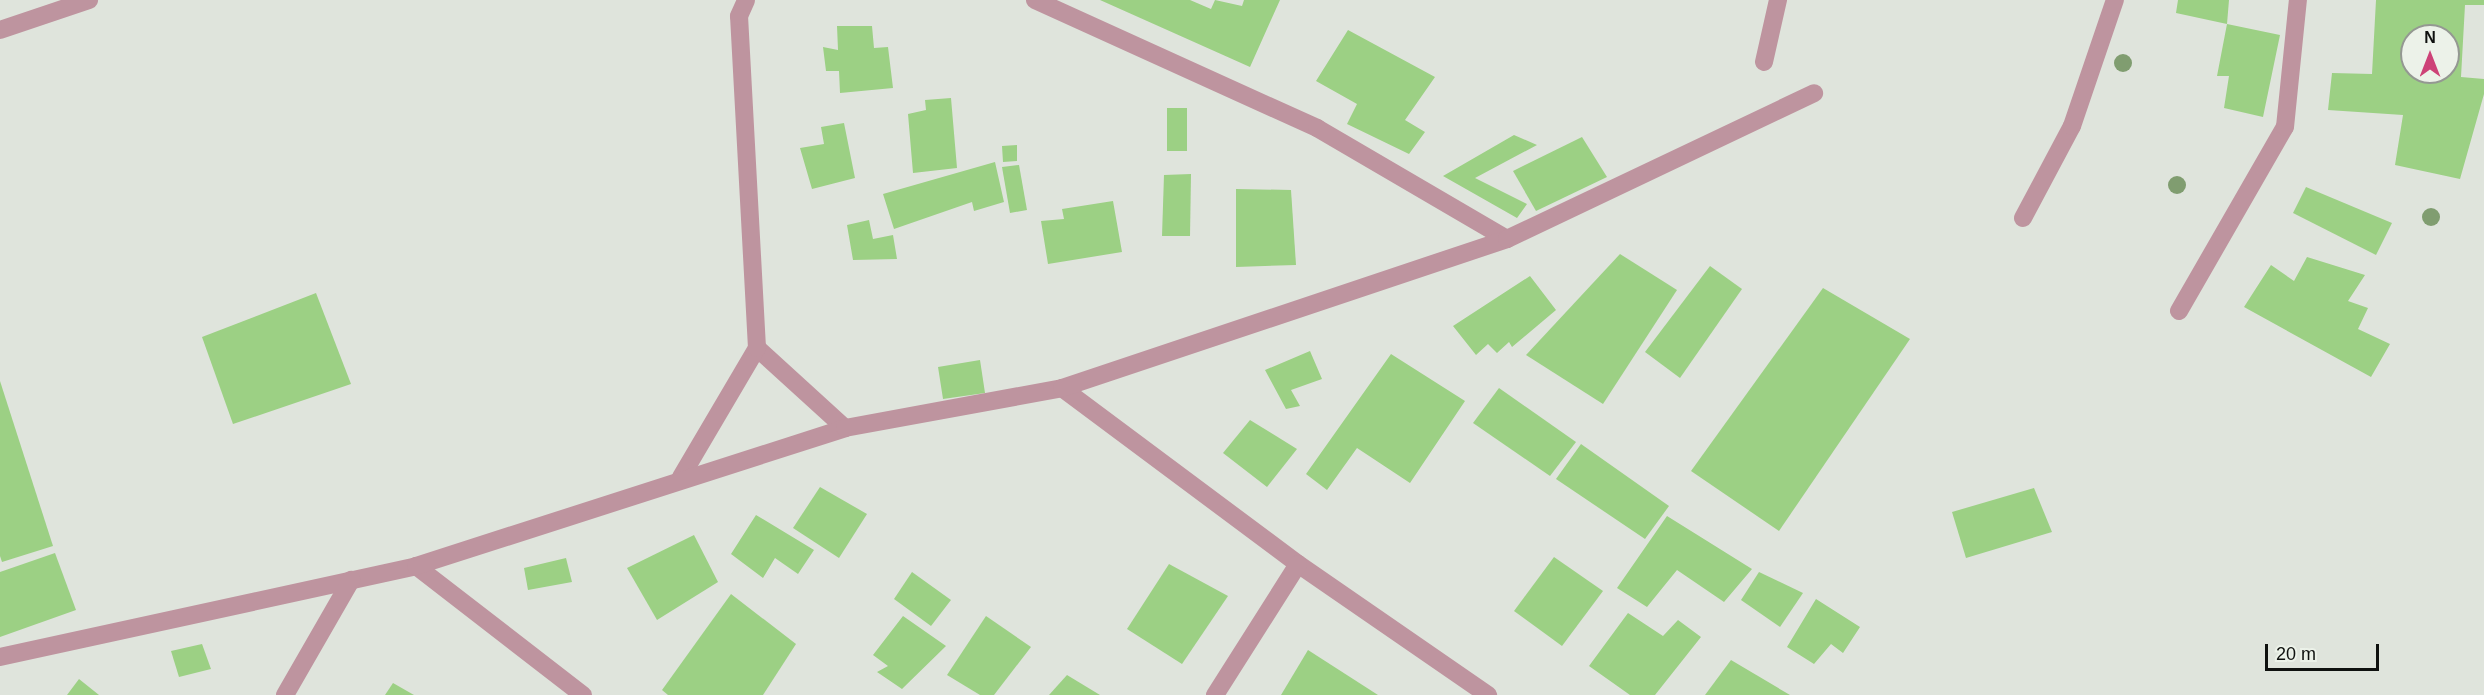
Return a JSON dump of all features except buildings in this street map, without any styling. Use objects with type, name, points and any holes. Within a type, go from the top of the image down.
[{"type":"street","points":[[0,30],[89,0]]},
{"type":"street","points":[[1035,0],[1317,128],[1507,239]]},
{"type":"street","points":[[1764,62],[1778,0]]},
{"type":"street","points":[[2023,218],[2072,126],[2115,0]]},
{"type":"street","points":[[2179,311],[2285,127],[2298,0]]},
{"type":"street","points":[[681,477],[757,348],[738,5]]},
{"type":"street","points":[[0,657],[416,566],[681,477],[846,428],[1062,388],[1507,239],[1814,93]]},
{"type":"street","points":[[757,348],[846,428]]},
{"type":"street","points":[[1062,388],[1298,564],[1488,695]]},
{"type":"street","points":[[1215,695],[1298,564]]},
{"type":"street","points":[[416,566],[584,695]]},
{"type":"street","points":[[285,695],[351,580]]}]
